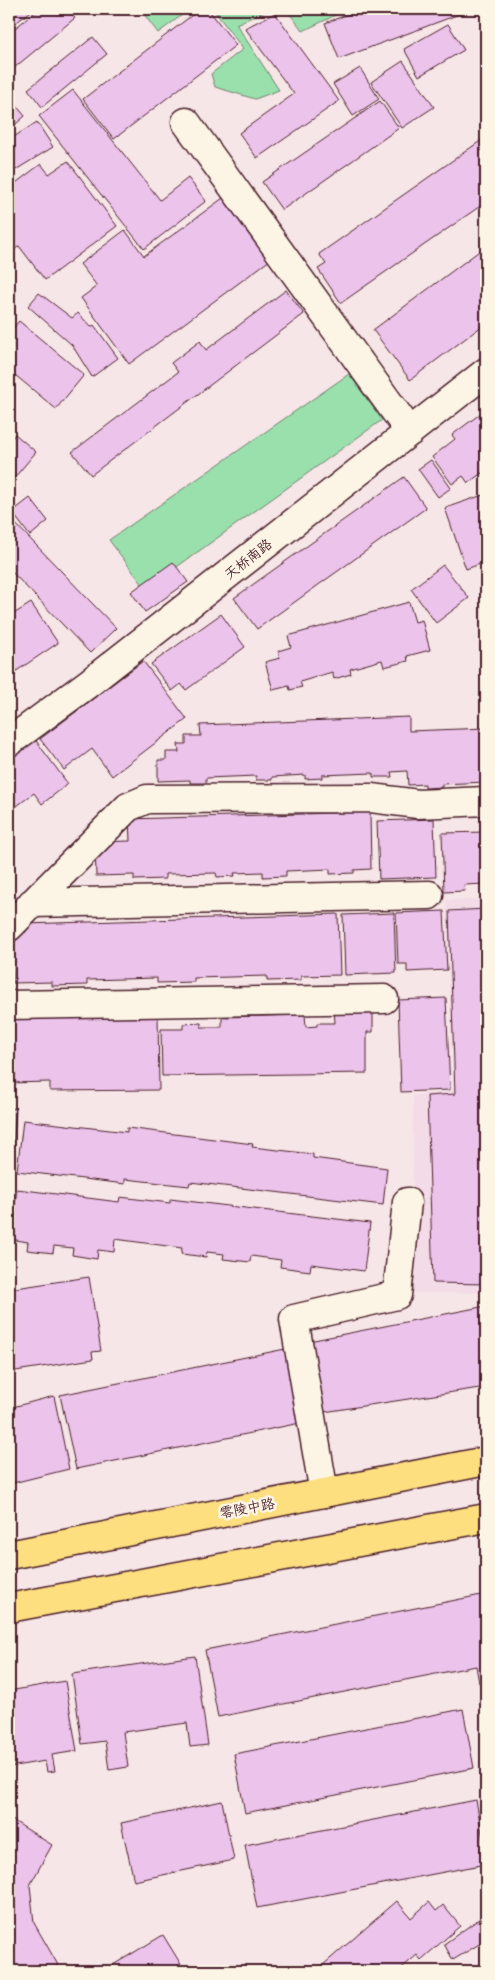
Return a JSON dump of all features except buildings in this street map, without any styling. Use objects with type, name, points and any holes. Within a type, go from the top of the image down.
[{"type":"main road","name":"零陵中路","points":[[9,1555],[486,1461]]},
{"type":"main road","points":[[9,1608],[486,1518]]},
{"type":"street","points":[[186,122],[410,432]]},
{"type":"street","name":"天桥南路","points":[[9,742],[89,683],[486,372]]},
{"type":"street","points":[[9,927],[128,807],[147,799],[371,798],[418,804],[486,801]]},
{"type":"street","points":[[32,903],[429,895]]},
{"type":"street","points":[[9,1005],[384,999]]},
{"type":"street","points":[[324,1493],[294,1319],[397,1295],[407,1202]]},
{"type":"shaded area","points":[[486,899],[486,1293],[412,1293],[413,1096],[453,1090],[446,900]]},
{"type":"green space","points":[[140,9],[190,9],[158,33]]},
{"type":"green space","points":[[213,9],[271,9],[236,24],[279,90],[255,99],[215,87],[211,74],[243,49]]},
{"type":"green space","points":[[286,9],[348,9],[303,31]]},
{"type":"green space","points":[[349,374],[382,420],[146,589],[109,540]]}]
